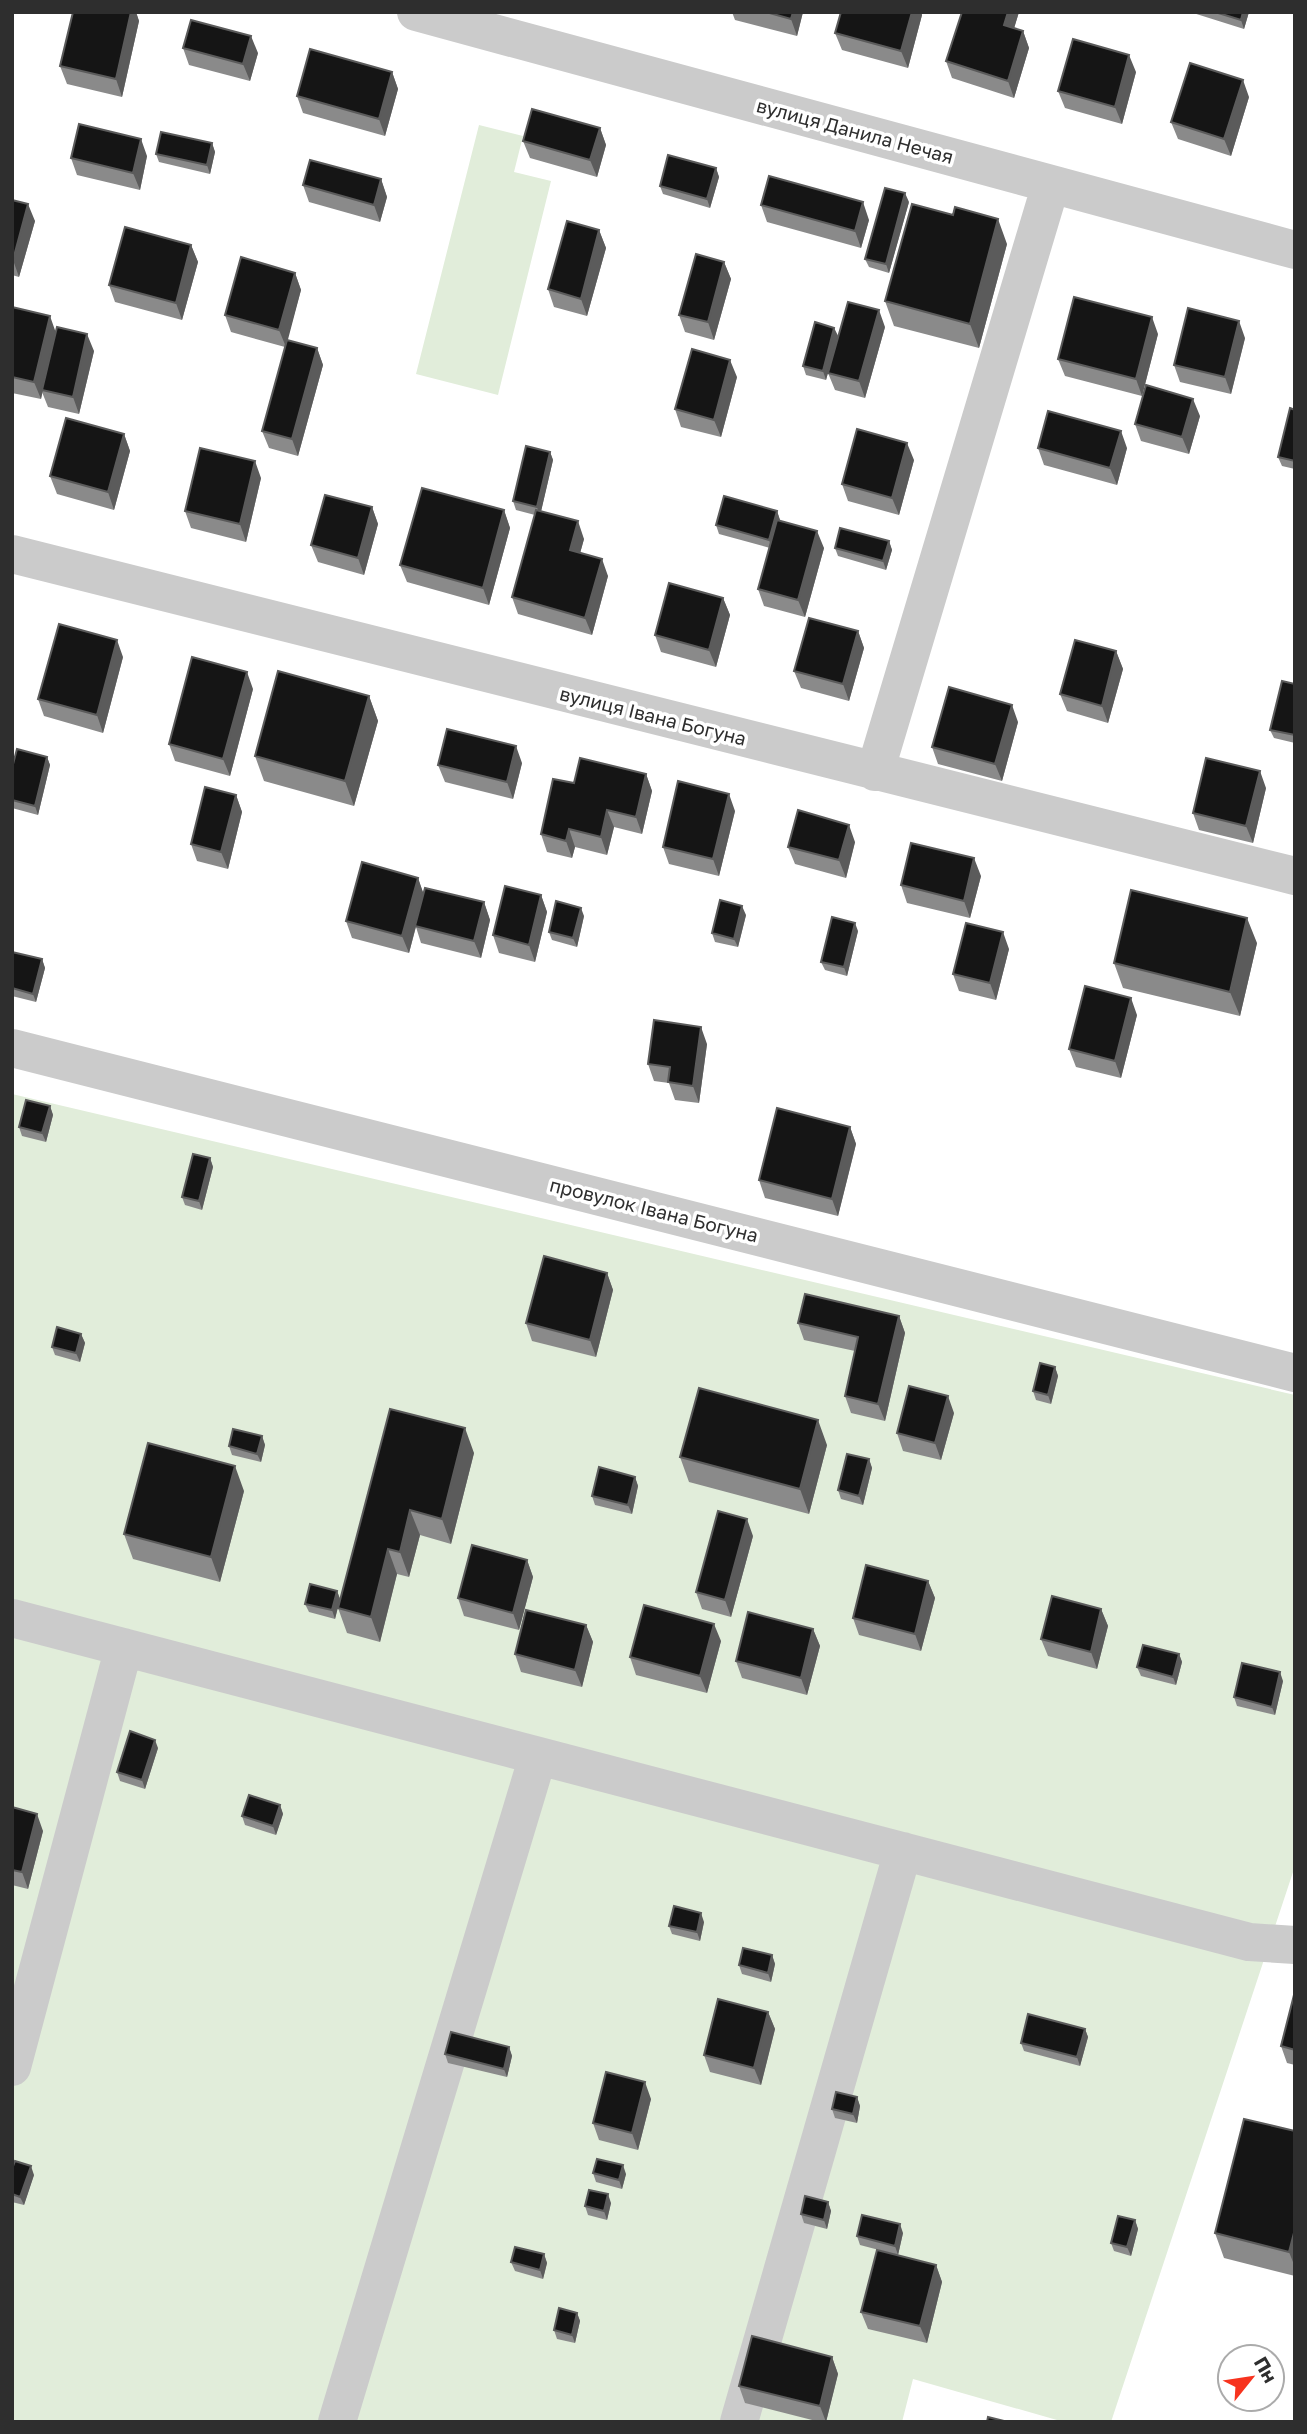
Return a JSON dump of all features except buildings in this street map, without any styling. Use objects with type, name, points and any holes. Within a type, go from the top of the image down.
[{"type":"street","name":"вулиця Данила Нечая","points":[[416,12],[1295,250]]},
{"type":"street","points":[[875,772],[1051,184]]},
{"type":"street","name":"вулиця Івана Богуна","points":[[12,554],[1295,876]]},
{"type":"street","name":"провулок Івана Богуна","points":[[12,1048],[1295,1373]]},
{"type":"street","points":[[12,1618],[1249,1942],[1295,1945]]},
{"type":"street","points":[[12,2067],[124,1647]]},
{"type":"street","points":[[337,2422],[538,1756]]},
{"type":"street","points":[[739,2422],[903,1852]]},
{"type":"green space","points":[[479,125],[523,136],[514,172],[551,181],[498,395],[416,374]]},
{"type":"green space","points":[[12,1094],[1295,1395],[1295,1866],[1111,2422],[1064,2422],[913,2379],[902,2422],[12,2422]]}]
